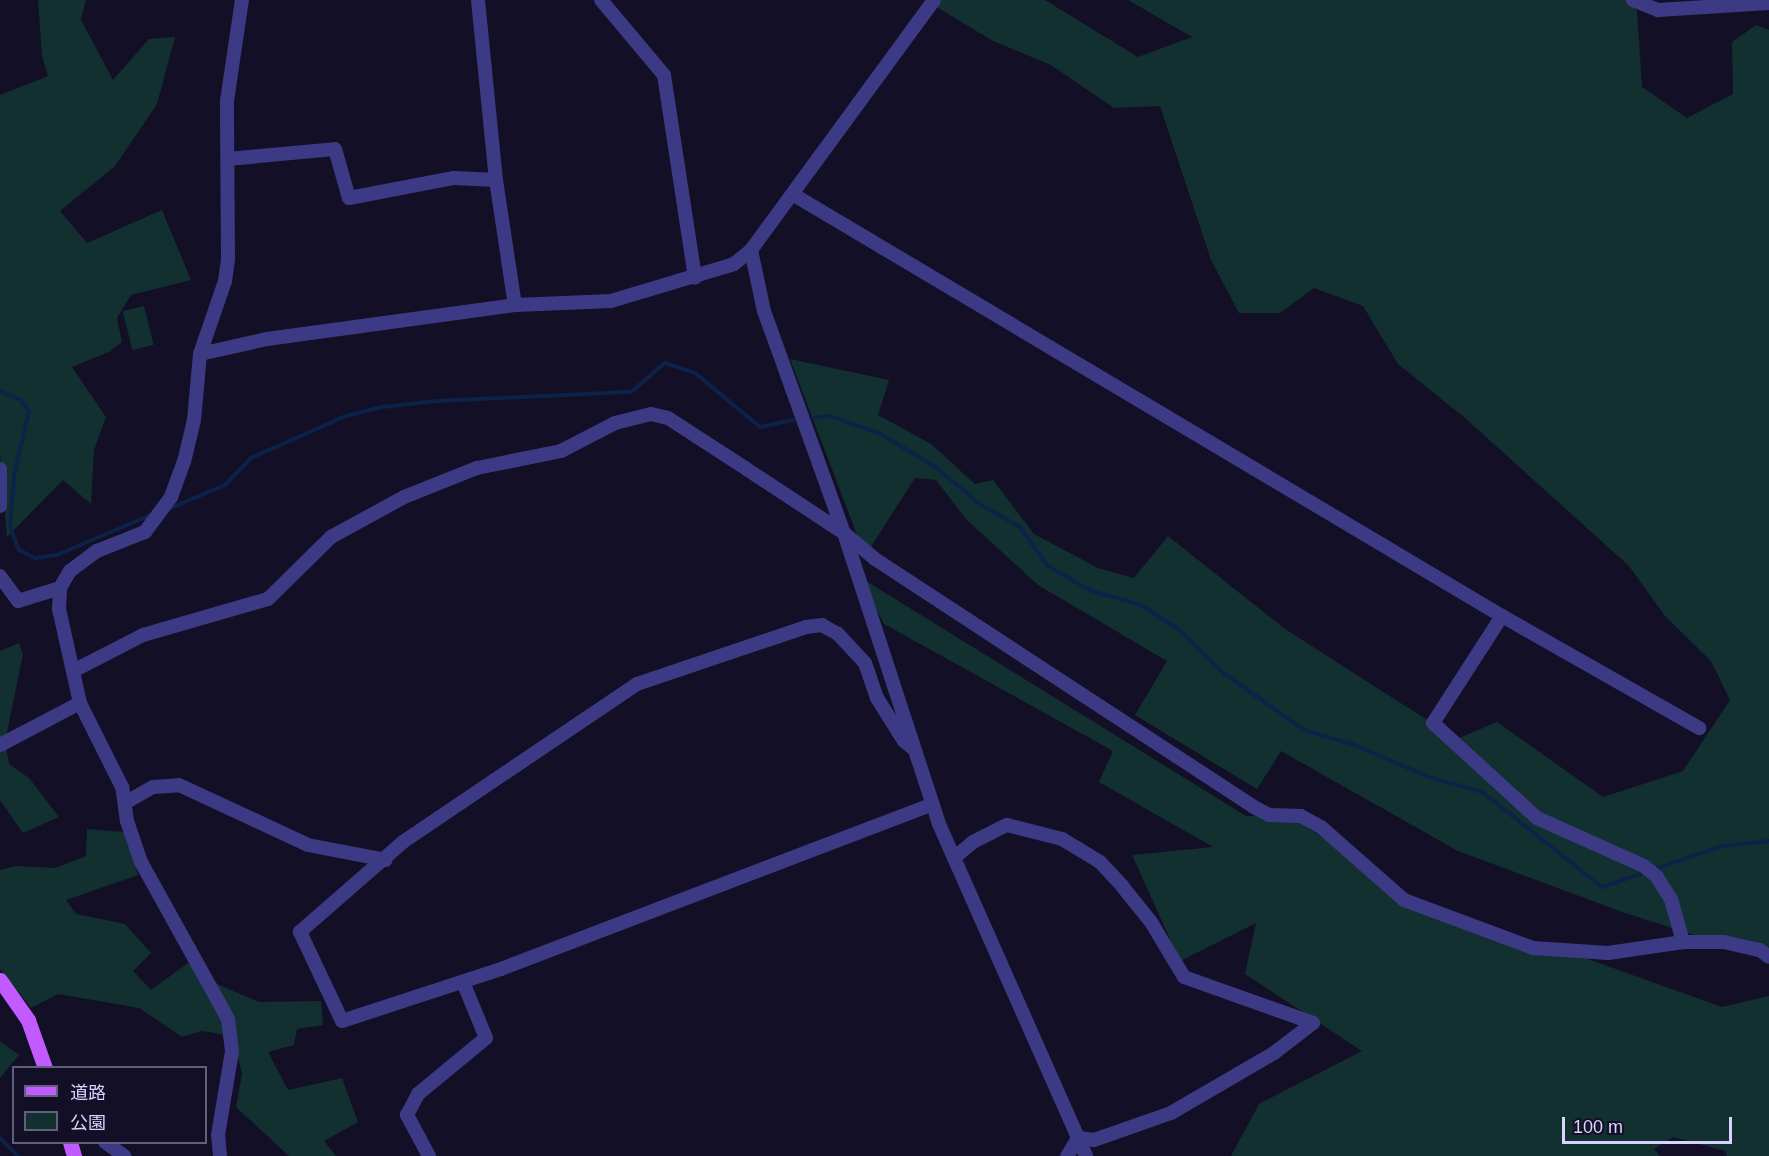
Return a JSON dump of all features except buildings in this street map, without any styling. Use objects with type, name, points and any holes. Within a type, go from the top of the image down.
[{"type":"main road","points":[[0,980],[28,1020],[44,1066]]},
{"type":"street","points":[[220,1156],[218,1135],[232,1051],[228,1019],[141,862],[122,787],[80,703],[59,609],[60,588],[70,571],[83,560],[145,532],[154,521],[167,503],[190,438],[200,354],[225,281],[227,101],[242,0]]},
{"type":"street","points":[[478,0],[496,180],[515,305]]},
{"type":"street","points":[[601,0],[664,75],[695,278]]},
{"type":"street","points":[[200,354],[267,339],[515,305],[611,301],[695,278],[734,264],[751,250],[794,195],[934,0]]},
{"type":"street","points":[[1633,0],[1658,10],[1769,3]]},
{"type":"street","points":[[228,159],[335,149],[349,198],[454,178],[496,180]]},
{"type":"street","points":[[794,195],[1502,616],[1699,728]]},
{"type":"street","points":[[751,250],[764,311],[844,533],[933,804],[954,858],[1086,1156]]},
{"type":"street","points":[[73,671],[143,635],[268,599],[331,537],[404,497],[477,468],[561,451],[637,415],[668,418],[844,533],[875,559],[1252,806],[1269,815],[1301,816],[1321,827],[1404,900],[1533,948],[1608,953],[1683,942],[1724,942],[1760,950],[1769,957]]},
{"type":"street","points":[[0,469],[0,506]]},
{"type":"street","points":[[0,576],[18,601],[60,588]]},
{"type":"street","points":[[1502,616],[1433,723],[1537,818],[1644,866],[1657,877],[1671,899],[1683,942]]},
{"type":"street","points":[[914,749],[904,741],[878,698],[865,663],[838,634],[822,625],[806,627],[637,684],[403,842],[386,860],[300,932],[342,1021],[463,982],[933,804]]},
{"type":"street","points":[[0,746],[80,703]]},
{"type":"street","points":[[125,803],[153,787],[166,783],[179,785],[308,844],[386,860]]},
{"type":"street","points":[[954,858],[973,842],[1007,825],[1062,839],[1100,862],[1122,886],[1151,922],[1184,977],[1313,1023],[1274,1053],[1171,1113],[1094,1140],[1078,1138]]},
{"type":"street","points":[[429,1156],[407,1115],[418,1094],[486,1038],[463,982]]},
{"type":"street","points":[[1067,1156],[1078,1138]]},
{"type":"street","points":[[106,1144],[124,1156]]},
{"type":"green space","points":[[38,0],[86,0],[81,20],[113,80],[149,39],[175,37],[157,104],[115,166],[60,211],[87,243],[162,210],[191,280],[131,295],[117,318],[122,342],[109,352],[72,367],[106,417],[94,450],[91,504],[63,480],[7,537],[0,454],[0,95],[48,76],[42,56]]},
{"type":"green space","points":[[925,0],[1045,0],[1138,57],[1192,37],[1128,0],[1626,0],[1637,10],[1642,87],[1687,118],[1733,94],[1732,42],[1756,25],[1769,30],[1769,959],[1622,912],[1458,851],[1281,751],[1257,789],[1135,715],[1167,661],[1038,585],[966,519],[936,480],[915,478],[865,556],[790,359],[889,380],[878,415],[931,444],[975,484],[993,480],[1034,534],[1098,568],[1134,578],[1168,536],[1285,629],[1457,739],[1497,722],[1603,797],[1683,771],[1730,700],[1711,661],[1665,616],[1629,566],[1465,418],[1398,364],[1363,306],[1314,288],[1280,313],[1239,313],[1211,260],[1160,106],[1114,108],[1051,65],[993,41]]},
{"type":"green space","points":[[144,306],[154,345],[132,350],[123,311]]},
{"type":"green space","points":[[858,576],[1246,816],[1291,816],[1339,849],[1402,906],[1498,942],[1571,953],[1722,1007],[1769,996],[1769,1156],[1727,1156],[1725,1151],[1673,1137],[1654,1149],[1660,1156],[1231,1156],[1259,1104],[1362,1051],[1245,974],[1256,923],[1180,961],[1132,855],[1213,847],[1099,782],[1113,751],[884,624]]},
{"type":"green space","points":[[19,643],[23,654],[5,742],[9,764],[29,778],[59,817],[23,833],[0,800],[0,651]]},
{"type":"green space","points":[[87,829],[124,832],[138,875],[66,900],[76,914],[125,924],[151,953],[133,971],[151,990],[188,963],[219,985],[259,1002],[321,1001],[323,1025],[297,1029],[294,1045],[268,1052],[288,1090],[342,1078],[358,1122],[324,1141],[336,1156],[289,1156],[236,1107],[242,1074],[233,1036],[202,1031],[182,1037],[139,1008],[58,994],[31,1008],[0,969],[0,870],[16,866],[55,868],[86,856]]},
{"type":"green space","points":[[0,1041],[19,1055],[0,1078]]},
{"type":"waterway","points":[[166,510],[225,485],[251,458],[346,416],[383,407],[437,401],[631,392],[665,363],[695,373],[760,427],[793,420]]},
{"type":"waterway","points":[[0,391],[21,400],[29,411],[14,475],[10,527],[19,550],[35,558],[57,555],[151,515]]},
{"type":"waterway","points":[[813,418],[830,416],[881,434],[937,468],[981,505],[1020,527],[1047,565],[1089,590],[1141,605],[1178,629],[1225,674],[1304,730],[1355,745],[1429,777],[1482,792],[1602,887],[1640,874]]},
{"type":"waterway","points":[[1658,868],[1722,846],[1769,841]]},
{"type":"waterway","points":[[0,1138],[18,1156]]}]
